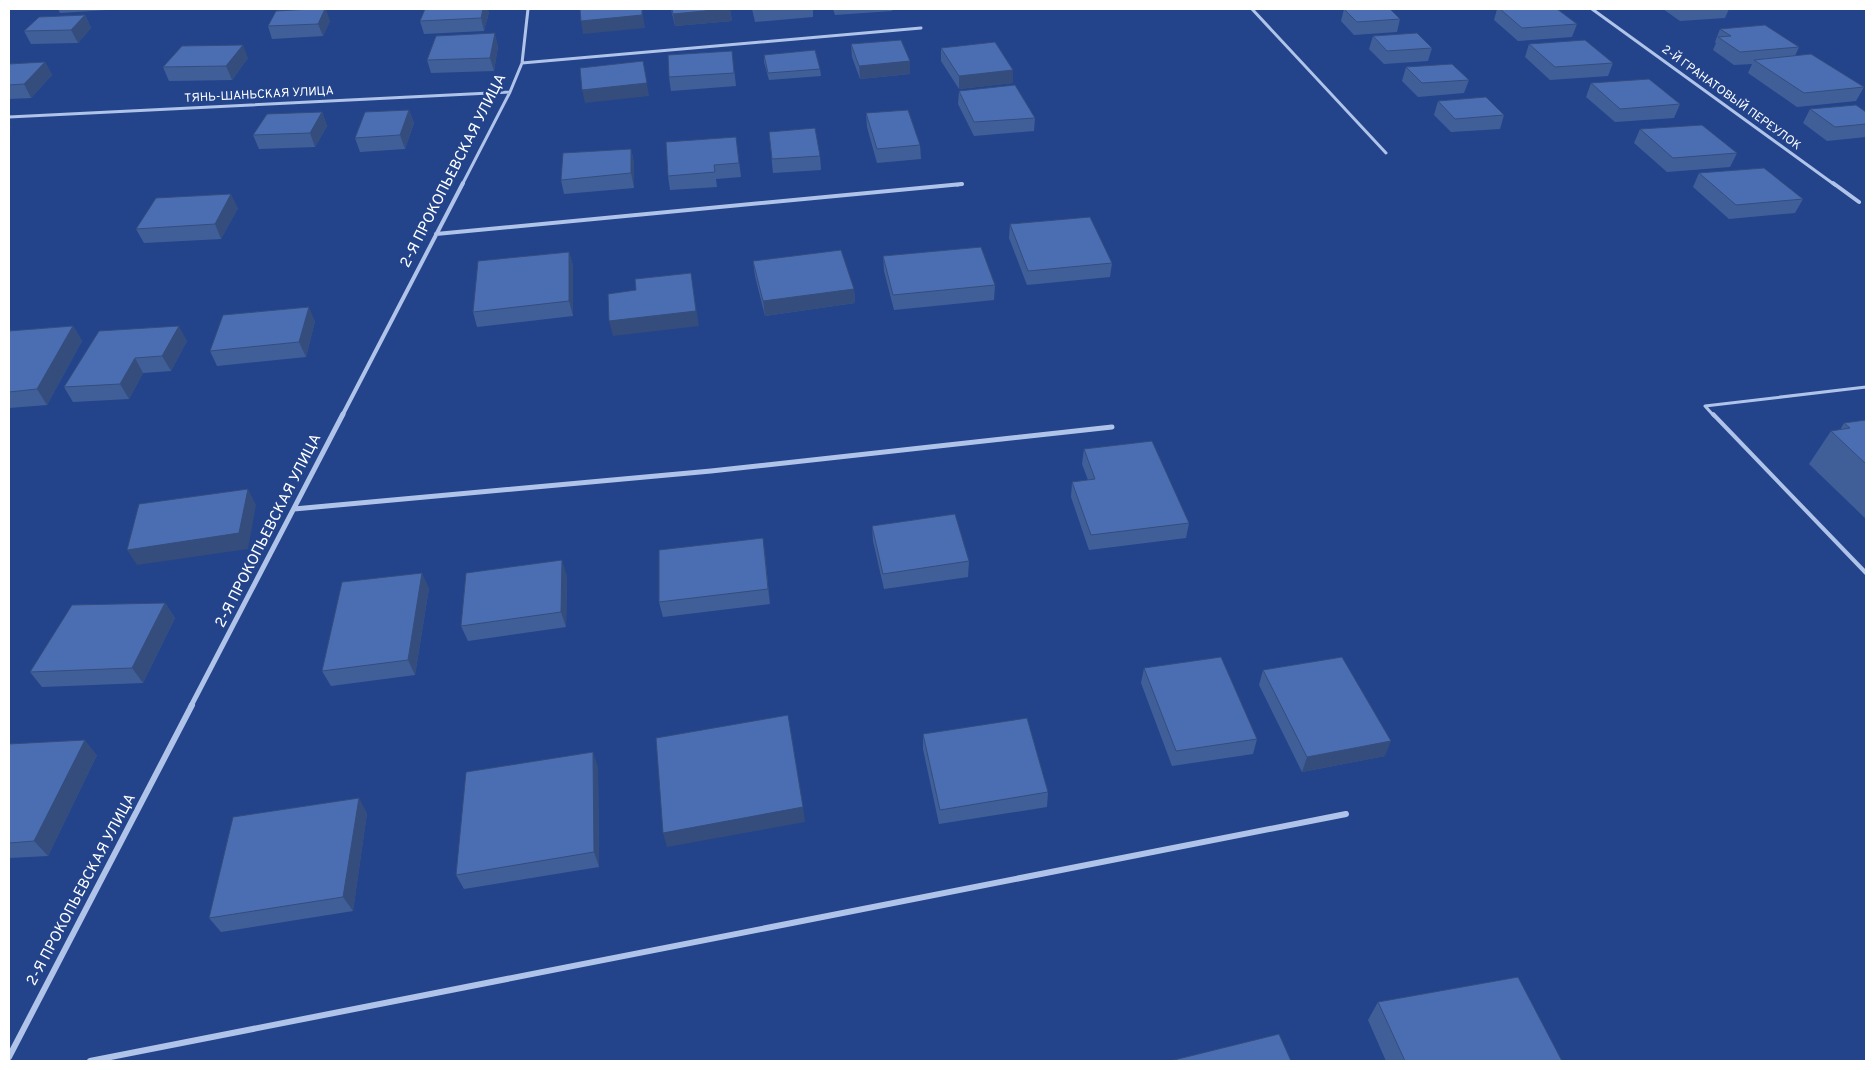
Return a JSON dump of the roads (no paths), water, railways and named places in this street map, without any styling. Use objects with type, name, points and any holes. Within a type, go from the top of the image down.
[{"type":"street","name":"2-Я ПРОКОПЬЕВСКАЯ УЛИЦА","points":[[9,1057],[510,92],[522,63],[528,9]]},
{"type":"street","points":[[1252,9],[1386,153]]},
{"type":"street","name":"2-Й ГРАНАТОВЫЙ ПЕРЕУЛОК","points":[[1592,9],[1859,202]]},
{"type":"street","points":[[522,63],[921,28]]},
{"type":"street","name":"ТЯНЬ-ШАНЬСКАЯ УЛИЦА","points":[[9,117],[510,92]]},
{"type":"street","points":[[436,234],[962,184]]},
{"type":"street","points":[[294,509],[711,471],[1112,428]]},
{"type":"street","points":[[90,1061],[1346,814]]},
{"type":"lane","points":[[1866,387],[1705,406],[1866,573]]}]
